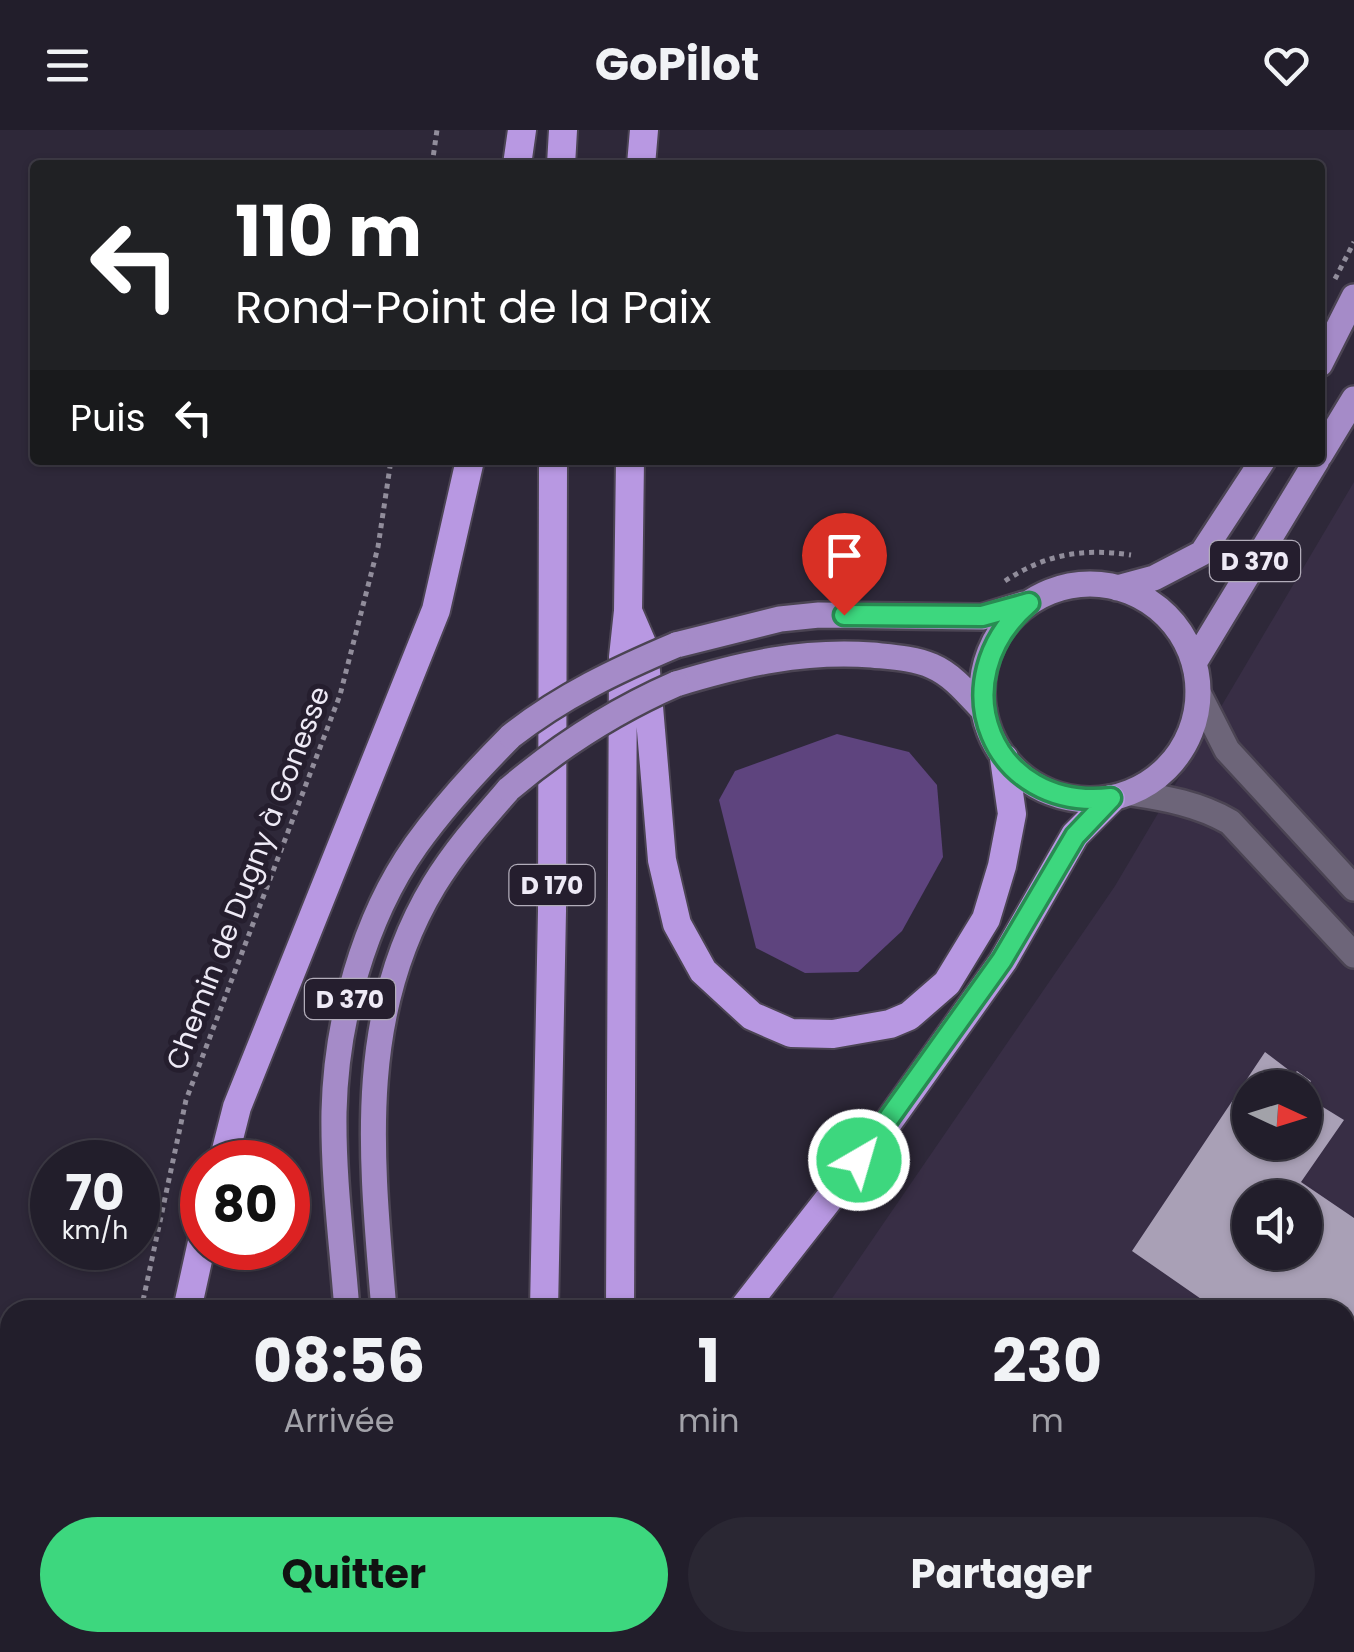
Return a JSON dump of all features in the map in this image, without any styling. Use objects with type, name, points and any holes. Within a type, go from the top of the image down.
[{"type":"highway","points":[[517,160],[522,130]]},
{"type":"highway","points":[[561,160],[562,130]]},
{"type":"highway","points":[[641,160],[644,130]]},
{"type":"highway","points":[[229,1140],[237,1107],[436,610],[469,465]]},
{"type":"highway","name":"D 170","points":[[544,1300],[552,891],[554,465]]},
{"type":"highway","name":"D 170","points":[[620,1300],[623,676],[630,465]]},
{"type":"highway","points":[[628,611],[644,648],[662,860],[676,924],[703,971],[752,1016],[791,1034],[833,1034],[890,1024],[909,1016],[947,983],[986,920],[1002,866],[1012,814],[1004,758]]},
{"type":"highway","points":[[750,1300],[882,1131],[1002,960],[1075,836],[1121,796]]},
{"type":"highway","points":[[189,1300],[196,1270]]},
{"type":"main road","points":[[1325,354],[1354,297]]},
{"type":"main road","name":"D 370","points":[[1325,446],[1353,402]]},
{"type":"main road","name":"D 370","points":[[1117,588],[1154,578],[1202,553],[1261,465]]},
{"type":"main road","name":"D 370","points":[[1194,663],[1313,465]]},
{"type":"main road","points":[[1121,796],[1158,776],[1179,753],[1193,724],[1198,693],[1194,663],[1171,620],[1146,600],[1117,588],[1078,585],[1052,591],[1029,603],[1007,624],[991,650],[983,680],[984,711],[1004,758],[1028,782],[1060,796],[1094,800],[1121,796],[1172,799],[1214,813],[1230,822],[1354,954]]},
{"type":"main road","name":"D 370","points":[[346,1300],[334,1111],[338,1056],[359,969],[386,898],[414,848],[479,768],[511,736],[569,696],[676,644],[780,618],[982,616],[1029,603]]},
{"type":"main road","name":"D 370","points":[[383,1300],[371,1153],[372,1096],[378,1044],[391,988],[432,888],[461,844],[510,788],[578,735],[633,702],[732,666],[786,656],[839,652],[896,657],[930,665],[945,673],[984,711]]},
{"type":"main road","points":[[1198,693],[1227,750],[1354,888]]},
{"type":"path","points":[[433,160],[437,130]]},
{"type":"path","name":"Chemin de Dugny à Gonesse","points":[[143,1300],[186,1100],[340,695],[378,546],[390,465]]},
{"type":"path","points":[[1002,584],[1026,567],[1061,554],[1096,550],[1144,555]]},
{"type":"shaded area","points":[[1354,482],[1354,1300],[831,1300],[1115,886]]},
{"type":"shaded area","points":[[837,734],[909,752],[937,785],[943,857],[902,931],[858,972],[805,973],[756,948],[719,800],[735,771]]},
{"type":"building","points":[[1265,1052],[1289,1070],[1253,1070]]},
{"type":"building","points":[[1232,1101],[1232,1160],[1316,1160],[1302,1180],[1232,1180],[1232,1270],[1322,1270],[1322,1196],[1354,1218],[1354,1300],[1203,1300],[1132,1251]]},
{"type":"building","points":[[1322,1106],[1344,1120],[1322,1152]]},
{"type":"route","points":[[844,615],[982,616],[1029,603],[998,636],[986,665],[982,695],[994,743],[1028,782],[1044,790],[1076,800],[1111,798],[1075,836],[1002,960],[859,1160]]}]
